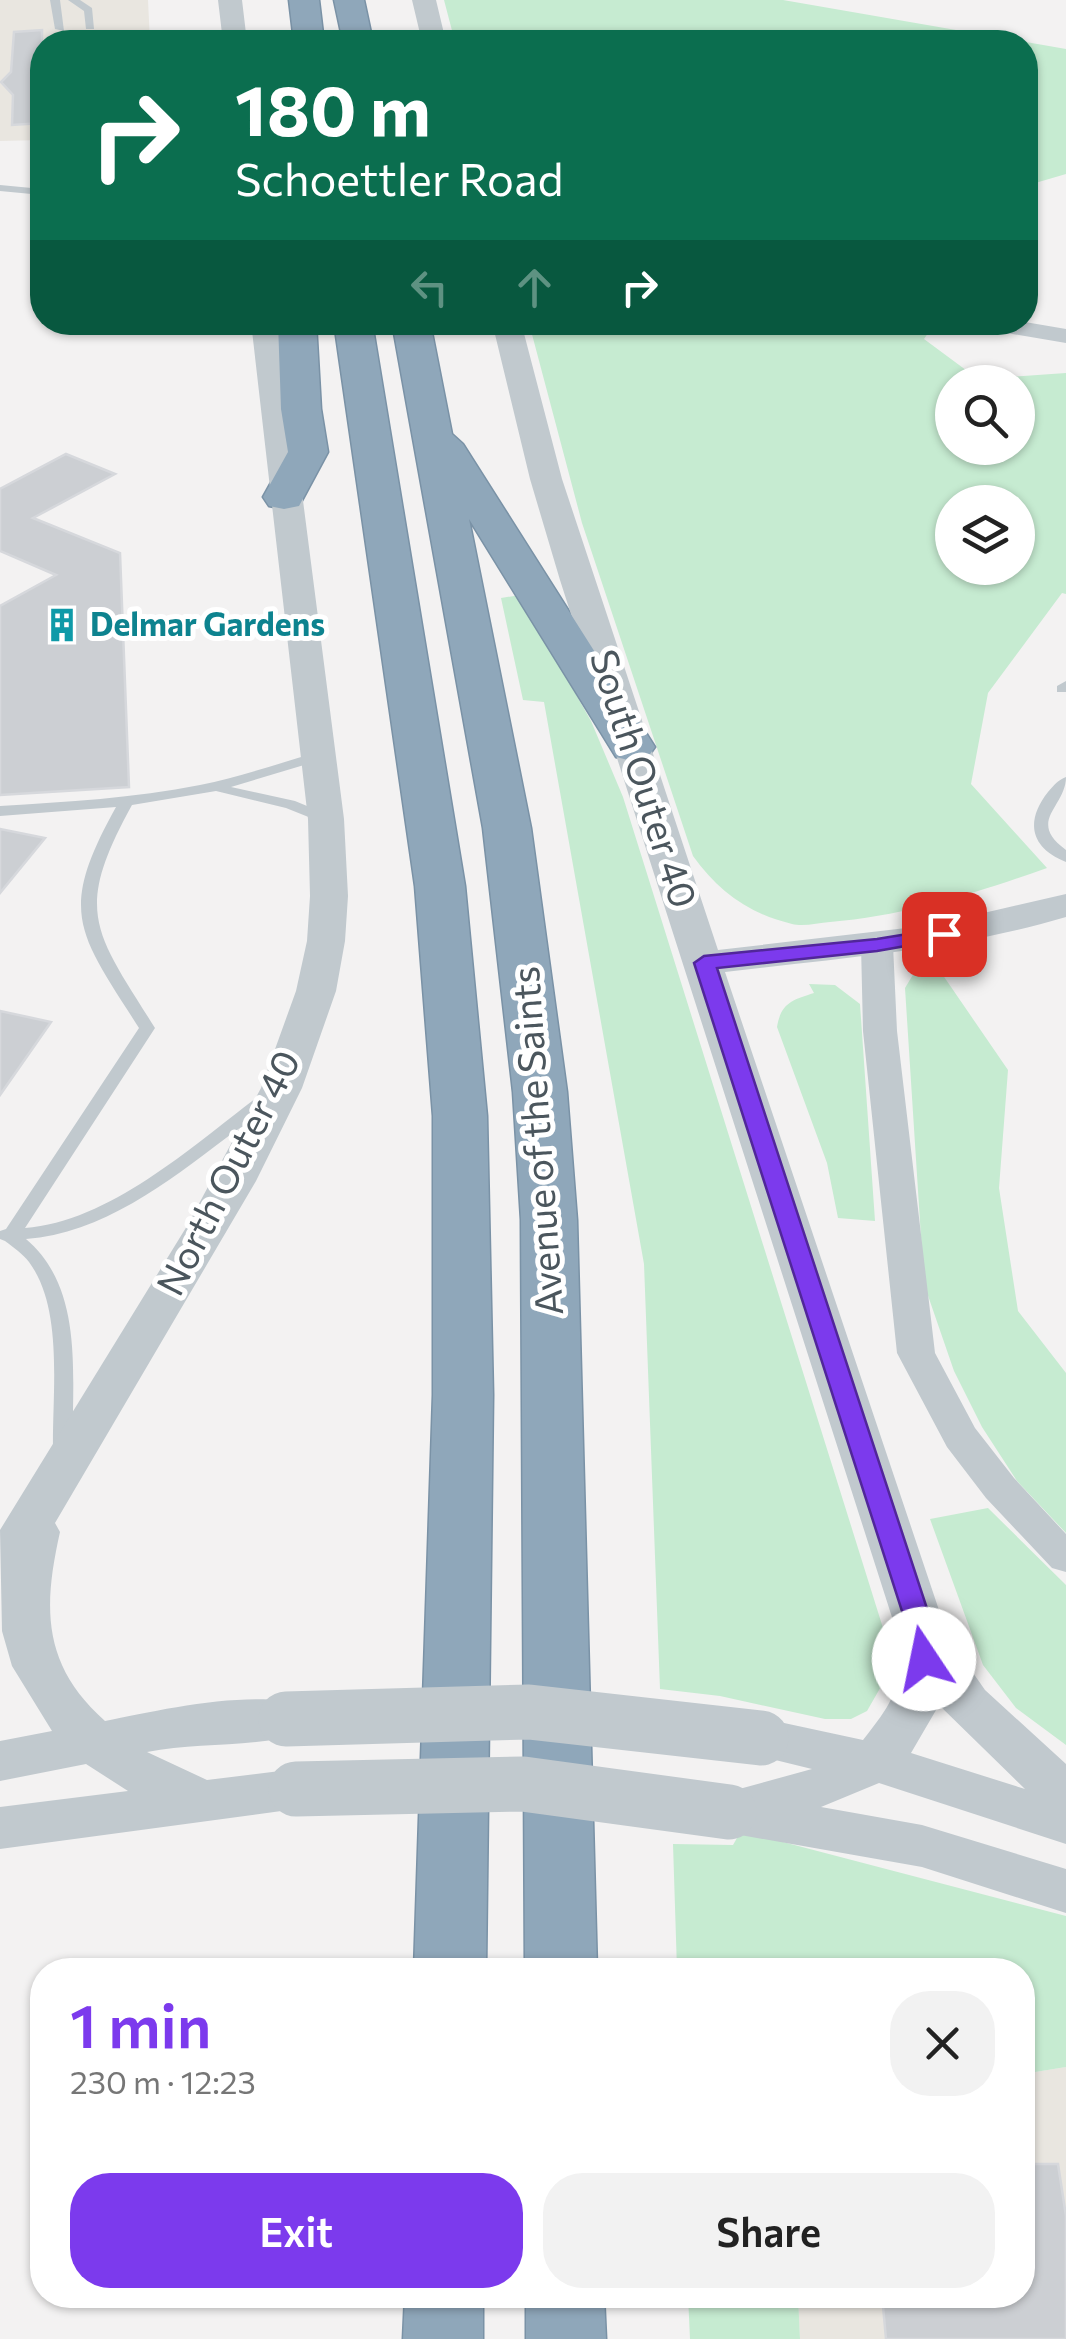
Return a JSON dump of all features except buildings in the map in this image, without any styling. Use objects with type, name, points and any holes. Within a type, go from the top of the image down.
[{"type":"highway","points":[[304,0],[308,30]]},
{"type":"highway","points":[[350,0],[356,30]]},
{"type":"highway","points":[[284,497],[308,452],[301,409],[298,335]]},
{"type":"highway","name":"Avenue of the Saints","points":[[355,335],[440,886],[460,1116],[464,1396],[450,1958]]},
{"type":"highway","name":"Avenue of the Saints","points":[[413,335],[507,828],[540,1092],[551,1320],[561,1958]]},
{"type":"highway","points":[[430,424],[632,747]]},
{"type":"highway","points":[[443,2339],[444,2308]]},
{"type":"highway","points":[[565,2308],[566,2339]]},
{"type":"street","points":[[230,0],[234,30]]},
{"type":"street","points":[[424,0],[431,30]]},
{"type":"street","points":[[1038,331],[1066,336]]},
{"type":"street","name":"North Outer 40","points":[[0,1567],[41,1510],[226,1195],[280,1089],[311,1008],[326,942],[330,892],[326,820],[266,335]]},
{"type":"street","name":"South Outer 40","points":[[509,335],[546,479],[923,1636],[926,1682],[904,1725],[876,1762],[827,1785],[755,1810]]},
{"type":"street","points":[[704,963],[877,945],[977,928],[1066,906]]},
{"type":"street","points":[[877,945],[880,1031],[916,1353],[931,1391],[958,1436],[1030,1523],[1066,1558]]},
{"type":"street","points":[[41,1510],[23,1589],[27,1640],[50,1695],[89,1742],[162,1783],[203,1800]]},
{"type":"street","points":[[923,1636],[933,1659],[994,1731],[1066,1794]]},
{"type":"street","points":[[0,1761],[185,1725],[529,1712],[761,1738],[876,1762],[1066,1823]]},
{"type":"street","points":[[0,1828],[296,1789],[523,1784],[755,1810],[922,1846],[1066,1891]]},
{"type":"lane","points":[[54,0],[60,29]]},
{"type":"lane","points":[[73,0],[89,10],[90,27]]},
{"type":"lane","points":[[0,188],[30,191]]},
{"type":"lane","points":[[0,811],[125,803],[218,789],[319,756]]},
{"type":"lane","points":[[1066,782],[1045,803],[1040,832],[1048,846],[1066,857]]},
{"type":"lane","points":[[218,789],[290,804],[326,820]]},
{"type":"lane","points":[[5,1235],[147,1028],[94,943],[86,907],[88,875],[125,803]]},
{"type":"lane","points":[[5,1235],[48,1230],[138,1194],[280,1089]]},
{"type":"lane","points":[[5,1235],[39,1262],[64,1340],[60,1393],[64,1465]]},
{"type":"shaded area","points":[[0,0],[148,0],[149,30],[30,30],[30,140],[0,141]]},
{"type":"shaded area","points":[[1066,2067],[1066,2339],[800,2339],[799,2308],[1035,2308],[1035,2072]]},
{"type":"green space","points":[[444,0],[783,0],[956,30],[452,30]]},
{"type":"green space","points":[[1038,44],[1066,49],[1066,174],[1038,182]]},
{"type":"green space","points":[[532,335],[927,335],[924,339],[959,365],[935,365],[935,465],[1035,465],[1035,375],[1066,373],[1066,594],[1062,593],[988,693],[971,784],[1047,868],[913,909],[796,925],[762,914],[713,880],[693,856],[582,523]]},
{"type":"green space","points":[[520,595],[591,721],[623,797],[883,1628],[889,1659],[883,1683],[867,1711],[851,1719],[825,1719],[720,1696],[660,1689],[644,1264],[544,702],[523,700],[501,598]]},
{"type":"green space","points":[[938,968],[1008,1070],[999,1188],[1018,1311],[1066,1373],[1066,1533],[1017,1481],[982,1427],[954,1371],[924,1284],[905,988],[914,973]]},
{"type":"green space","points":[[809,984],[835,985],[860,1004],[875,1221],[838,1218],[827,1163],[777,1027],[789,1004],[814,993]]},
{"type":"green space","points":[[988,1508],[1066,1585],[1066,1745],[1016,1708],[983,1665],[930,1519]]},
{"type":"green space","points":[[741,1831],[1066,1916],[1066,2067],[1035,2072],[1035,1958],[677,1958],[673,1844],[733,1845]]},
{"type":"green space","points":[[689,2308],[799,2308],[800,2339],[690,2339]]},
{"type":"place","name":"Delmar Gardens","points":[[62,625]]},
{"type":"route","points":[[924,1659],[923,1636],[704,963],[944,934]]}]
